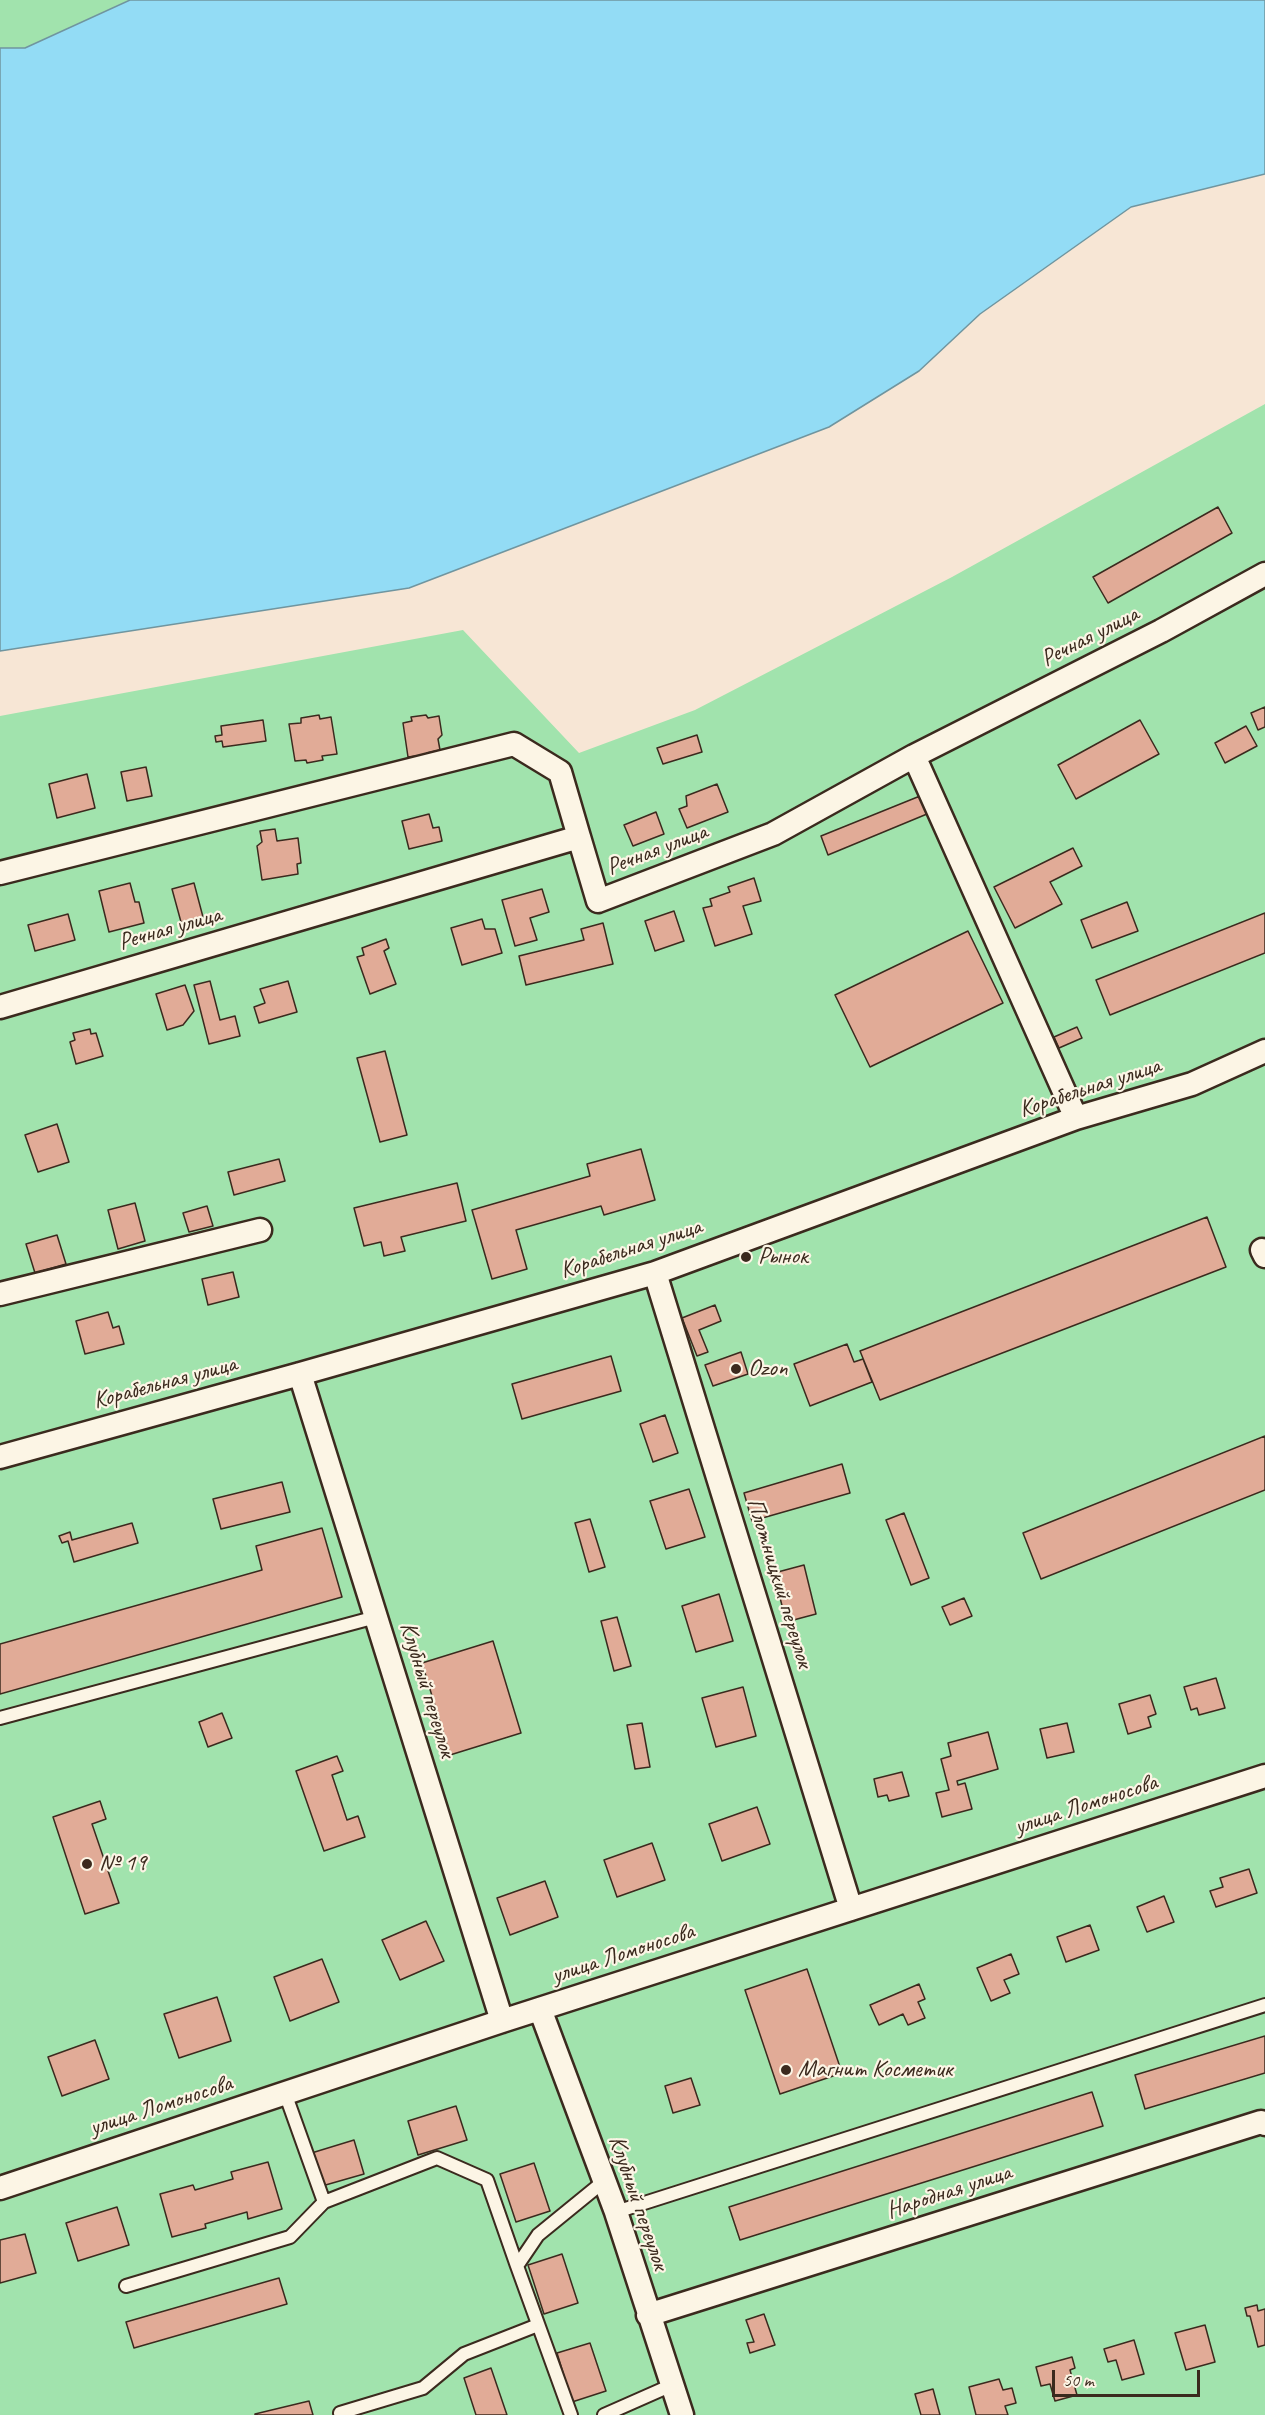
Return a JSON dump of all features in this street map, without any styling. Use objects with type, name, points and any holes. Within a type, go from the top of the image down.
[{"type":"street","name":"Речная улица","points":[[0,1007],[579,837],[598,901],[773,834],[914,756],[1161,631],[1265,574]]},
{"type":"street","points":[[0,873],[514,744],[560,772],[579,837]]},
{"type":"street","points":[[914,756],[1076,1118]]},
{"type":"street","name":"Корабельная улица","points":[[0,1457],[655,1273],[1076,1118],[1192,1084],[1265,1051]]},
{"type":"street","points":[[0,1294],[260,1230]]},
{"type":"street","name":"Плотницкий переулок","points":[[655,1273],[851,1909]]},
{"type":"street","name":"Клубный переулок","points":[[300,1374],[502,2021]]},
{"type":"street","name":"улица Ломоносова","points":[[0,2188],[502,2021],[1265,1776]]},
{"type":"street","name":"Клубный переулок","points":[[540,2009],[616,2212],[682,2415]]},
{"type":"street","name":"Народная улица","points":[[648,2315],[1261,2122],[1265,2124]]},
{"type":"lane","points":[[0,1718],[376,1617]]},
{"type":"lane","points":[[616,2212],[1265,2005]]},
{"type":"lane","points":[[285,2093],[324,2202]]},
{"type":"lane","points":[[126,2286],[290,2237],[324,2202],[437,2158],[487,2180],[571,2415]]},
{"type":"lane","points":[[517,2266],[538,2235],[603,2182]]},
{"type":"lane","points":[[340,2413],[423,2388],[464,2354],[538,2325]]},
{"type":"lane","points":[[604,2415],[672,2385]]},
{"type":"green space","points":[[0,0],[130,0],[25,48],[0,48]]},
{"type":"green space","points":[[1265,404],[1265,2415],[0,2415],[0,716],[463,630],[579,753],[695,710],[952,577]]},
{"type":"water","points":[[130,0],[1265,0],[1265,174],[1131,207],[980,314],[919,371],[829,427],[409,588],[0,651],[0,48],[25,48]]},
{"type":"building","points":[[1218,507],[1232,533],[1108,603],[1093,577]]},
{"type":"building","points":[[1265,707],[1265,727],[1258,730],[1251,713]]},
{"type":"building","points":[[319,715],[320,719],[331,717],[337,754],[322,756],[323,760],[307,763],[306,760],[295,761],[289,724],[301,723],[301,718]]},
{"type":"building","points":[[426,715],[428,718],[439,716],[442,735],[438,739],[440,750],[427,753],[428,757],[419,759],[416,756],[408,757],[403,723],[412,721],[411,717]]},
{"type":"building","points":[[263,720],[266,741],[223,747],[222,741],[216,742],[215,736],[222,735],[221,726]]},
{"type":"building","points":[[1140,720],[1159,754],[1076,799],[1058,765]]},
{"type":"building","points":[[1246,726],[1257,746],[1225,763],[1215,743]]},
{"type":"building","points":[[697,735],[702,752],[663,764],[657,748]]},
{"type":"building","points":[[146,767],[152,796],[127,801],[121,772]]},
{"type":"building","points":[[87,774],[95,808],[57,818],[49,784]]},
{"type":"building","points":[[717,784],[728,812],[687,828],[679,809],[687,806],[686,796]]},
{"type":"building","points":[[920,796],[927,814],[828,855],[821,836]]},
{"type":"building","points":[[656,812],[664,834],[633,846],[624,825]]},
{"type":"building","points":[[429,814],[433,828],[439,827],[442,841],[409,849],[402,821]]},
{"type":"building","points":[[275,829],[277,841],[298,838],[301,863],[297,864],[298,874],[262,880],[257,846],[262,842],[260,831]]},
{"type":"building","points":[[1073,848],[1082,866],[1050,882],[1062,904],[1015,928],[994,887]]},
{"type":"building","points":[[754,878],[761,901],[743,906],[752,934],[715,946],[703,908],[712,906],[710,899],[730,892],[728,887]]},
{"type":"building","points":[[130,883],[135,902],[139,902],[144,923],[109,932],[99,891]]},
{"type":"building","points":[[194,883],[203,917],[181,922],[172,889]]},
{"type":"building","points":[[542,889],[549,912],[530,918],[537,940],[515,946],[502,900]]},
{"type":"building","points":[[1127,902],[1138,931],[1092,948],[1081,920]]},
{"type":"building","points":[[674,911],[684,941],[655,951],[645,921]]},
{"type":"building","points":[[1265,913],[1265,953],[1110,1015],[1096,980]]},
{"type":"building","points":[[68,914],[75,940],[35,951],[28,925]]},
{"type":"building","points":[[482,919],[485,929],[495,929],[502,953],[462,965],[451,928]]},
{"type":"building","points":[[603,923],[613,964],[526,985],[519,956],[584,940],[581,929]]},
{"type":"building","points":[[968,931],[1003,1003],[870,1067],[835,995]]},
{"type":"building","points":[[386,939],[389,948],[384,951],[396,984],[370,994],[357,957],[364,955],[362,948]]},
{"type":"building","points":[[210,981],[220,1020],[235,1016],[240,1036],[209,1044],[194,985]]},
{"type":"building","points":[[288,981],[297,1012],[259,1023],[254,1007],[265,1003],[260,989]]},
{"type":"building","points":[[185,985],[194,1011],[183,1025],[167,1030],[156,994]]},
{"type":"building","points":[[1077,1027],[1082,1038],[1059,1048],[1054,1037]]},
{"type":"building","points":[[90,1029],[91,1034],[96,1033],[103,1056],[76,1064],[70,1042],[75,1040],[73,1033]]},
{"type":"building","points":[[385,1051],[407,1135],[380,1142],[357,1058]]},
{"type":"building","points":[[57,1124],[69,1162],[38,1172],[25,1135]]},
{"type":"building","points":[[641,1149],[655,1200],[604,1215],[601,1206],[516,1230],[527,1269],[492,1279],[472,1210],[590,1176],[587,1164]]},
{"type":"building","points":[[279,1159],[285,1181],[234,1195],[228,1172]]},
{"type":"building","points":[[457,1183],[466,1221],[401,1237],[405,1251],[384,1256],[381,1242],[364,1246],[354,1208]]},
{"type":"building","points":[[135,1203],[145,1241],[118,1249],[108,1210]]},
{"type":"building","points":[[207,1206],[213,1226],[189,1232],[183,1213]]},
{"type":"building","points":[[1207,1217],[1226,1267],[880,1400],[860,1351]]},
{"type":"building","points":[[57,1235],[66,1264],[35,1273],[26,1244]]},
{"type":"building","points":[[233,1272],[239,1297],[208,1305],[202,1279]]},
{"type":"building","points":[[715,1305],[721,1321],[699,1330],[708,1352],[697,1356],[682,1318]]},
{"type":"building","points":[[108,1312],[113,1328],[119,1326],[124,1344],[85,1354],[76,1321]]},
{"type":"building","points":[[847,1344],[854,1362],[863,1359],[872,1382],[810,1406],[794,1364]]},
{"type":"building","points":[[741,1352],[748,1374],[713,1386],[705,1365]]},
{"type":"building","points":[[611,1356],[621,1391],[522,1419],[512,1384]]},
{"type":"building","points":[[665,1415],[678,1453],[653,1462],[640,1424]]},
{"type":"building","points":[[1265,1436],[1265,1490],[1041,1579],[1023,1533]]},
{"type":"building","points":[[842,1464],[850,1493],[752,1521],[744,1493]]},
{"type":"building","points":[[282,1482],[290,1512],[221,1529],[213,1499]]},
{"type":"building","points":[[689,1489],[705,1537],[666,1549],[650,1501]]},
{"type":"building","points":[[904,1513],[929,1578],[911,1585],[886,1520]]},
{"type":"building","points":[[590,1519],[605,1567],[589,1572],[575,1523]]},
{"type":"building","points":[[132,1523],[138,1543],[74,1562],[68,1541],[62,1543],[59,1536],[70,1532],[72,1540]]},
{"type":"building","points":[[322,1528],[342,1597],[0,1694],[0,1644],[262,1570],[256,1546]]},
{"type":"building","points":[[804,1565],[816,1614],[786,1622],[774,1573]]},
{"type":"building","points":[[719,1594],[733,1641],[696,1652],[682,1606]]},
{"type":"building","points":[[964,1598],[972,1616],[950,1625],[942,1607]]},
{"type":"building","points":[[617,1617],[631,1666],[614,1671],[601,1621]]},
{"type":"building","points":[[493,1641],[521,1733],[450,1755],[422,1663]]},
{"type":"building","points":[[1216,1678],[1225,1708],[1199,1715],[1197,1708],[1191,1710],[1184,1687]]},
{"type":"building","points":[[743,1687],[756,1736],[716,1747],[702,1698]]},
{"type":"building","points":[[1150,1695],[1156,1714],[1148,1717],[1151,1727],[1128,1734],[1119,1704]]},
{"type":"building","points":[[222,1713],[232,1738],[208,1747],[199,1722]]},
{"type":"building","points":[[642,1723],[650,1767],[635,1769],[627,1725]]},
{"type":"building","points":[[1067,1723],[1074,1752],[1047,1758],[1040,1729]]},
{"type":"building","points":[[988,1732],[998,1769],[957,1781],[958,1785],[965,1783],[972,1809],[942,1817],[936,1793],[949,1790],[941,1759],[951,1756],[948,1743]]},
{"type":"building","points":[[337,1756],[343,1771],[332,1775],[347,1820],[358,1816],[365,1837],[324,1851],[296,1771]]},
{"type":"building","points":[[902,1772],[909,1796],[889,1801],[887,1795],[878,1797],[874,1779]]},
{"type":"building","name":"№ 19","points":[[100,1801],[106,1819],[92,1824],[119,1903],[85,1914],[53,1817]]},
{"type":"building","points":[[757,1807],[770,1844],[722,1861],[709,1824]]},
{"type":"building","points":[[652,1843],[665,1880],[617,1897],[604,1860]]},
{"type":"building","points":[[1249,1869],[1257,1893],[1216,1907],[1210,1891],[1223,1887],[1220,1878]]},
{"type":"building","points":[[545,1881],[558,1917],[510,1935],[497,1898]]},
{"type":"building","points":[[1164,1896],[1174,1922],[1147,1932],[1137,1907]]},
{"type":"building","points":[[426,1921],[444,1961],[400,1980],[382,1940]]},
{"type":"building","points":[[1090,1925],[1099,1950],[1066,1962],[1057,1937]]},
{"type":"building","points":[[1011,1954],[1019,1974],[1004,1980],[1010,1993],[991,2001],[977,1968]]},
{"type":"building","points":[[322,1959],[339,2002],[290,2021],[274,1977]]},
{"type":"building","points":[[807,1969],[842,2073],[780,2094],[745,1990]]},
{"type":"building","points":[[919,1984],[925,1999],[918,2002],[925,2018],[908,2025],[903,2014],[879,2025],[870,2005]]},
{"type":"building","points":[[217,1997],[231,2041],[179,2058],[164,2014]]},
{"type":"building","points":[[1265,2036],[1265,2073],[1145,2109],[1135,2075]]},
{"type":"building","points":[[95,2040],[109,2079],[62,2096],[48,2057]]},
{"type":"building","points":[[691,2078],[700,2105],[673,2113],[665,2086]]},
{"type":"building","points":[[1092,2092],[1103,2126],[740,2240],[729,2207]]},
{"type":"building","points":[[456,2106],[467,2140],[418,2155],[408,2121]]},
{"type":"building","points":[[354,2140],[364,2174],[315,2188],[305,2155]]},
{"type":"building","points":[[268,2162],[282,2209],[248,2219],[247,2212],[205,2224],[206,2228],[172,2237],[160,2194],[193,2185],[195,2190],[233,2179],[231,2172]]},
{"type":"building","points":[[534,2163],[550,2211],[516,2222],[500,2174]]},
{"type":"building","points":[[117,2207],[129,2245],[78,2261],[66,2223]]},
{"type":"building","points":[[25,2234],[36,2273],[0,2283],[0,2240]]},
{"type":"building","points":[[562,2254],[578,2303],[544,2314],[528,2265]]},
{"type":"building","points":[[279,2278],[287,2304],[134,2348],[126,2322]]},
{"type":"building","points":[[1257,2305],[1258,2311],[1265,2309],[1265,2345],[1258,2347],[1250,2316],[1247,2316],[1245,2308]]},
{"type":"building","points":[[764,2314],[775,2345],[750,2353],[747,2343],[754,2342],[746,2320]]},
{"type":"building","points":[[1205,2325],[1215,2362],[1186,2370],[1175,2333]]},
{"type":"building","points":[[1134,2340],[1144,2374],[1122,2380],[1116,2360],[1108,2362],[1104,2349]]},
{"type":"building","points":[[590,2343],[606,2391],[572,2402],[557,2353]]},
{"type":"building","points":[[1072,2357],[1075,2368],[1070,2370],[1077,2395],[1055,2401],[1050,2384],[1041,2386],[1036,2367]]},
{"type":"building","points":[[491,2368],[507,2415],[476,2415],[464,2378]]},
{"type":"building","points":[[999,2379],[1003,2390],[1012,2388],[1016,2403],[1005,2406],[1008,2415],[976,2415],[969,2387]]},
{"type":"building","points":[[933,2389],[940,2415],[921,2415],[915,2394]]},
{"type":"building","points":[[309,2401],[313,2415],[255,2415],[255,2414]]},
{"type":"place","name":"Рынок","points":[[746,1257]]},
{"type":"place","name":"Ozon","points":[[736,1369]]},
{"type":"place","name":"№ 19","points":[[87,1864]]},
{"type":"place","name":"Магнит Косметик","points":[[786,2070]]}]
